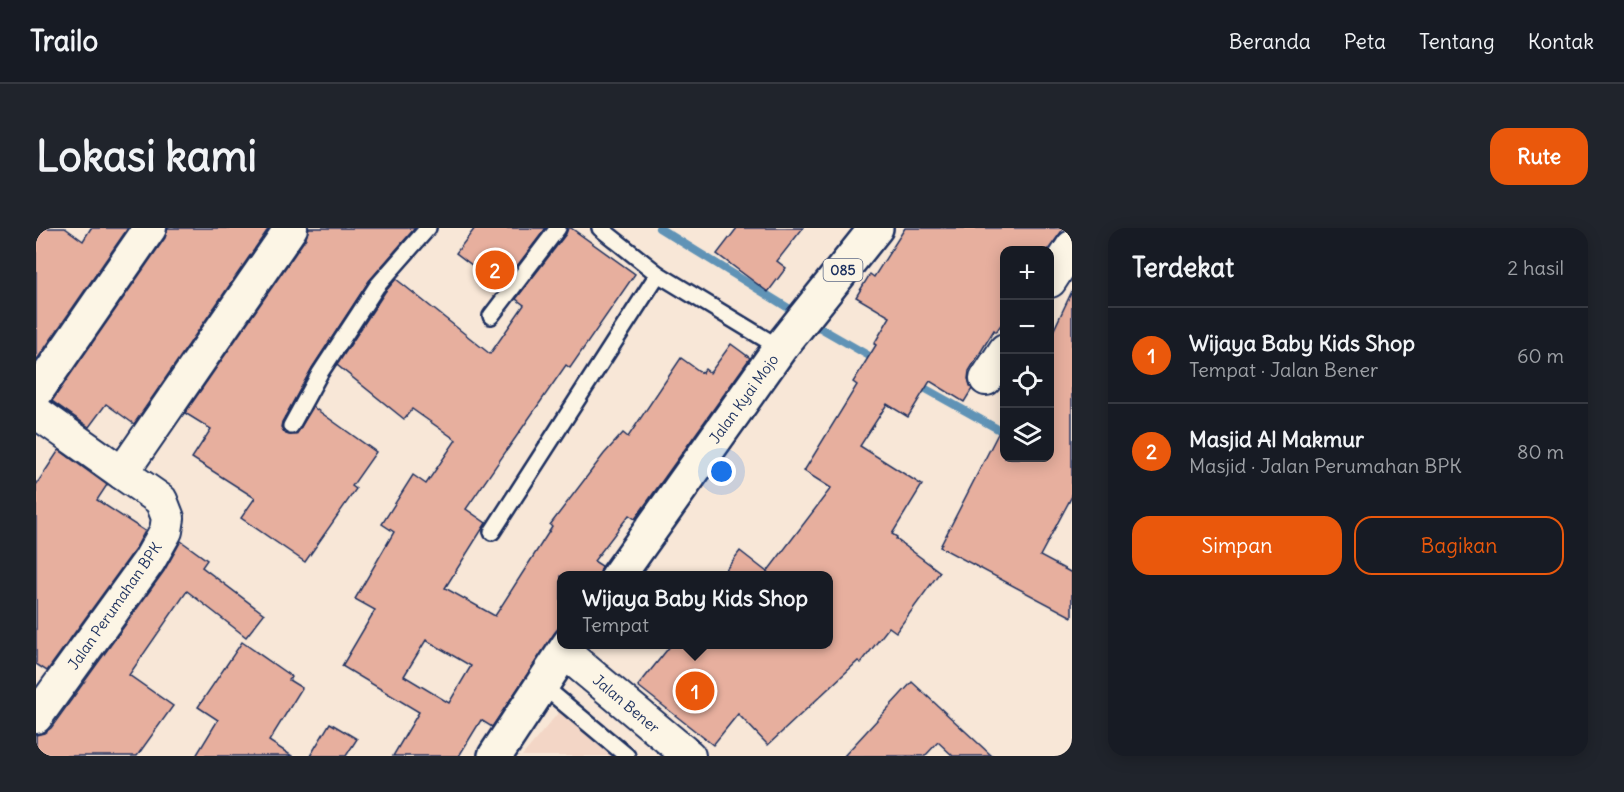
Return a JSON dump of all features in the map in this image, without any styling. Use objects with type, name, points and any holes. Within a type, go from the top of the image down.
[{"type":"main road","name":"Jalan Kyai Mojo","points":[[622,571],[785,344],[876,228]]},
{"type":"main road","points":[[502,753],[565,649]]},
{"type":"street","points":[[36,393],[150,228]]},
{"type":"street","points":[[122,473],[291,228]]},
{"type":"street","points":[[1054,275],[1072,247]]},
{"type":"street","points":[[986,379],[1002,354]]},
{"type":"street","name":"Jalan Perumahan BPK","points":[[36,412],[161,500],[168,518],[166,531],[149,561],[36,717]]},
{"type":"street","name":"Jalan Bener","points":[[567,649],[689,756]]},
{"type":"lane","points":[[291,426],[320,373],[377,286],[428,228]]},
{"type":"lane","points":[[491,316],[558,228]]},
{"type":"lane","points":[[600,228],[658,273],[785,344]]},
{"type":"lane","points":[[492,532],[658,273]]},
{"type":"lane","points":[[542,685],[627,756]]},
{"type":"shaded area","points":[[564,706],[615,756],[522,756]]},
{"type":"building","points":[[36,228],[65,228],[83,241],[91,228],[128,228],[36,361]]},
{"type":"building","points":[[168,228],[269,228],[134,424],[106,404],[89,427],[52,401],[165,238]]},
{"type":"building","points":[[309,228],[415,228],[369,281],[312,368],[282,422],[281,427],[286,434],[296,435],[313,407],[376,452],[352,486],[356,489],[305,562],[241,518],[255,498],[192,458],[211,429],[185,413],[306,238]]},
{"type":"building","points":[[475,228],[546,228],[501,287],[456,253]]},
{"type":"building","points":[[568,228],[635,274],[570,368],[566,365],[466,509],[486,523],[445,588],[495,616],[552,527],[550,525],[604,454],[623,433],[628,437],[681,358],[702,373],[705,369],[710,373],[731,344],[750,358],[635,519],[629,515],[594,561],[602,566],[600,571],[557,571],[557,630],[492,727],[481,720],[459,756],[393,756],[419,712],[342,666],[375,610],[355,599],[394,532],[382,524],[413,475],[426,484],[456,440],[412,409],[404,419],[337,365],[396,279],[490,354],[524,305],[516,299],[566,234]],"holes":[[[426,640],[471,666],[449,703],[404,676]]]},
{"type":"building","points":[[737,228],[803,228],[777,261],[786,268],[768,292],[717,254]]},
{"type":"building","points":[[905,228],[1064,228],[1051,246],[1000,246],[1000,326],[996,332],[994,330],[969,371],[968,379],[972,389],[964,402],[930,381],[908,417],[887,404],[860,446],[922,485],[892,534],[940,572],[896,632],[889,627],[861,663],[858,661],[768,745],[738,714],[713,745],[638,686],[668,649],[833,649],[833,571],[768,571],[831,488],[804,471],[857,385],[853,382],[890,317],[856,297],[870,274],[874,277]]},
{"type":"building","points":[[1072,291],[1072,496],[1040,556],[1072,573],[1072,617],[940,547],[1000,430],[1000,462],[1054,462],[1054,329]]},
{"type":"building","points":[[59,450],[107,485],[97,500],[145,531],[134,551],[47,671],[36,664],[36,485]]},
{"type":"building","points":[[181,541],[207,560],[202,567],[264,614],[246,637],[187,591],[129,675],[173,706],[137,756],[36,756],[36,735],[51,728],[164,571]]},
{"type":"building","points":[[740,551],[766,571],[725,571]]},
{"type":"building","points":[[242,642],[292,677],[289,680],[302,688],[269,741],[292,756],[196,756],[218,720],[198,707]]},
{"type":"building","points":[[912,682],[992,756],[953,756],[938,742],[925,756],[844,756]]},
{"type":"building","points":[[330,723],[357,739],[346,756],[310,756]]},
{"type":"waterway","points":[[659,228],[798,314]]},
{"type":"waterway","points":[[810,322],[878,361]]},
{"type":"waterway","points":[[917,384],[1000,430]]},
{"type":"place","name":"Masjid Al Makmur","points":[[495,270]]},
{"type":"place","name":"Wijaya Baby Kids Shop","points":[[695,691]]}]
